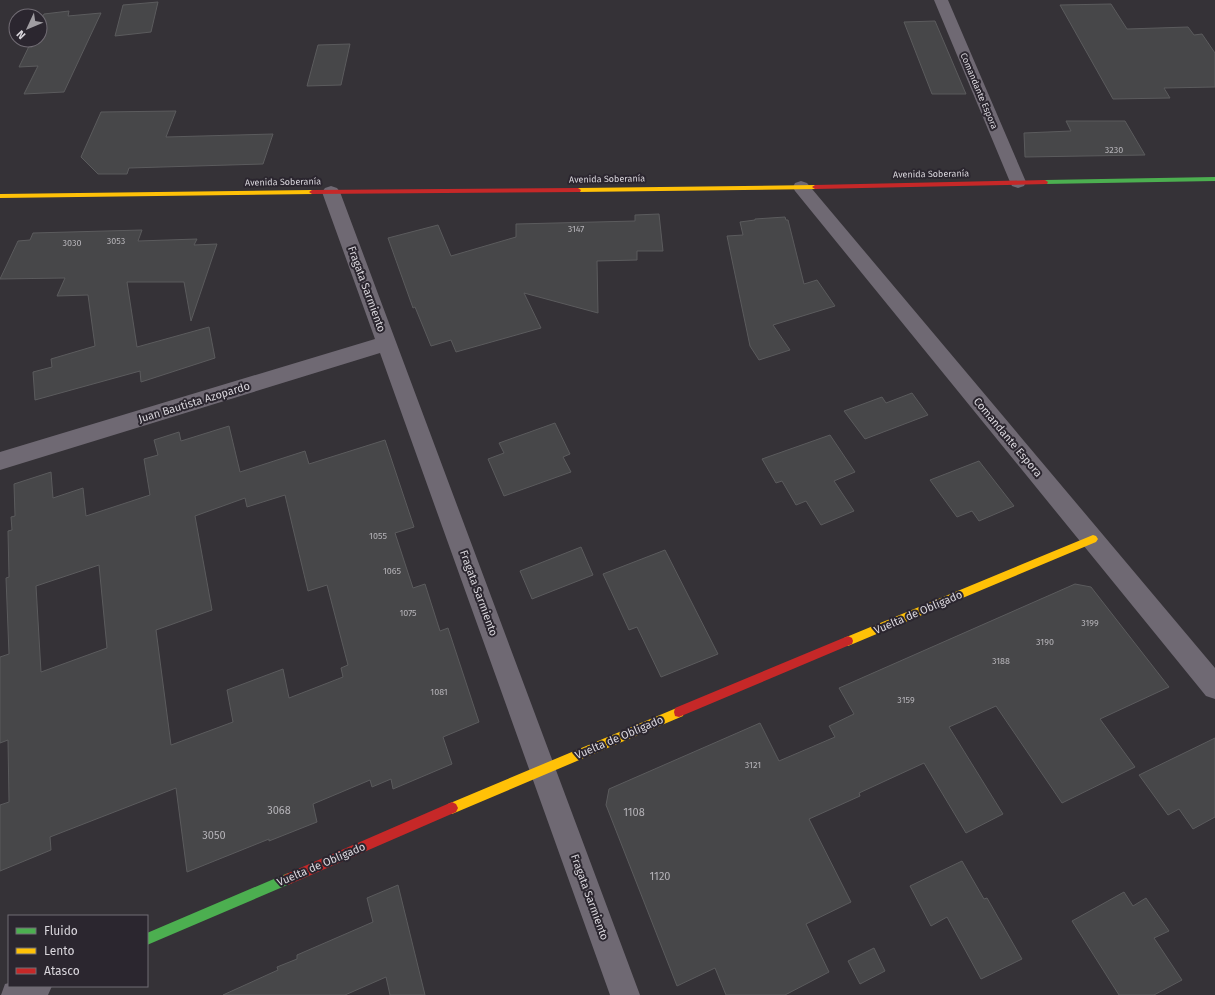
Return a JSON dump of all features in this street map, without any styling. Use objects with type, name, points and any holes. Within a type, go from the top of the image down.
[{"type":"street","name":"Comandante Espora","points":[[941,0],[1018,182]]},
{"type":"street","name":"Avenida Soberanía","points":[[0,196],[801,187],[1215,179]]},
{"type":"street","name":"Comandante Espora","points":[[801,187],[1215,687]]},
{"type":"street","name":"Fragata Sarmiento","points":[[331,192],[388,343],[625,995]]},
{"type":"street","name":"Juan Bautista Azopardo","points":[[0,461],[388,343]]},
{"type":"street","name":"Vuelta de Obligado","points":[[148,939],[543,769],[1093,539]]},
{"type":"street","points":[[16,995],[35,987]]},
{"type":"building","points":[[158,2],[151,32],[115,36],[123,5]]},
{"type":"building","points":[[1111,4],[1127,29],[1188,27],[1194,35],[1202,34],[1215,53],[1215,87],[1164,88],[1170,98],[1113,99],[1060,5]]},
{"type":"building","points":[[69,11],[68,16],[101,13],[64,92],[24,94],[38,66],[19,67],[28,48],[48,48],[48,14]]},
{"type":"building","points":[[935,21],[966,94],[932,94],[904,22]]},
{"type":"building","points":[[350,44],[341,85],[307,86],[318,45]]},
{"type":"building","points":[[176,111],[166,137],[273,134],[263,164],[129,168],[127,174],[98,174],[81,157],[101,112]]},
{"type":"building","points":[[1066,121],[1125,121],[1145,155],[1025,157],[1024,133],[1071,131]]},
{"type":"building","points":[[659,214],[663,251],[637,251],[637,260],[597,261],[598,313],[524,293],[541,328],[456,352],[451,340],[431,346],[415,307],[413,308],[388,238],[438,225],[451,256],[516,237],[516,224],[635,221],[635,215]]},
{"type":"building","points":[[785,217],[786,220],[788,220],[804,284],[817,280],[835,306],[773,325],[790,350],[759,360],[750,346],[727,236],[743,235],[740,222],[755,219]]},
{"type":"building","points":[[142,230],[138,241],[197,239],[194,245],[217,244],[191,321],[184,282],[127,282],[137,347],[209,327],[215,358],[141,382],[140,371],[35,400],[33,372],[52,367],[51,359],[95,346],[88,295],[57,296],[65,278],[0,279],[18,241],[30,240],[33,233]]},
{"type":"building","points":[[912,393],[928,415],[865,439],[844,411],[882,397],[886,403]]},
{"type":"building","points":[[555,423],[570,454],[563,457],[571,472],[504,496],[488,459],[504,453],[499,443]]},
{"type":"building","points":[[229,426],[240,472],[305,451],[309,464],[385,440],[414,527],[395,533],[413,588],[425,584],[440,631],[448,628],[479,722],[443,737],[452,764],[393,789],[391,779],[372,787],[370,780],[313,804],[317,822],[269,841],[269,839],[187,872],[176,788],[50,837],[51,850],[0,871],[0,805],[9,802],[8,740],[0,743],[0,657],[9,654],[6,578],[9,577],[8,531],[12,530],[11,517],[15,516],[14,484],[51,472],[53,498],[83,488],[86,516],[150,495],[144,459],[158,455],[154,440],[179,432],[181,441]],"holes":[[[285,495],[308,591],[327,585],[348,665],[341,668],[343,677],[289,698],[283,669],[227,690],[233,722],[171,745],[156,630],[212,610],[195,516],[245,498],[247,507]],[[99,565],[107,648],[41,672],[36,586]]]},
{"type":"building","points":[[830,435],[855,472],[834,481],[854,511],[821,525],[806,501],[796,505],[782,481],[776,483],[762,459]]},
{"type":"building","points":[[979,461],[1014,506],[979,521],[972,511],[957,517],[930,480]]},
{"type":"building","points":[[581,547],[593,575],[532,599],[520,571]]},
{"type":"building","points":[[665,550],[718,654],[661,677],[637,627],[629,630],[603,574]]},
{"type":"building","points":[[1075,584],[1091,587],[1169,687],[1100,719],[1135,767],[1062,803],[996,706],[949,727],[1003,814],[966,833],[924,763],[859,793],[860,796],[809,819],[851,902],[806,924],[829,972],[785,995],[726,995],[715,968],[677,986],[606,805],[609,789],[760,723],[779,761],[835,737],[829,726],[854,714],[839,688]]},
{"type":"building","points":[[1215,738],[1215,817],[1193,829],[1179,809],[1168,815],[1139,775]]},
{"type":"building","points":[[962,861],[984,899],[987,898],[1022,959],[981,979],[947,917],[931,926],[910,886]]},
{"type":"building","points":[[398,885],[425,995],[390,995],[386,977],[345,995],[223,995],[278,970],[277,967],[297,959],[297,955],[373,922],[367,898]]},
{"type":"building","points":[[1124,892],[1133,906],[1146,898],[1169,931],[1154,938],[1182,980],[1154,995],[1119,995],[1072,921]]},
{"type":"building","points":[[874,948],[885,971],[860,984],[848,961]]},
{"type":"traffic: fast","points":[[1045,182],[1215,179]]},
{"type":"traffic: fast","points":[[148,939],[288,879]]},
{"type":"traffic: slow","points":[[578,190],[815,187]]},
{"type":"traffic: slow","points":[[0,196],[312,192]]},
{"type":"traffic: slow","points":[[848,641],[1093,539]]},
{"type":"traffic: slow","points":[[452,808],[679,712]]},
{"type":"traffic: jam","points":[[815,187],[1045,182]]},
{"type":"traffic: jam","points":[[312,192],[578,190]]},
{"type":"traffic: jam","points":[[679,712],[848,641]]},
{"type":"traffic: jam","points":[[288,879],[452,808]]}]
